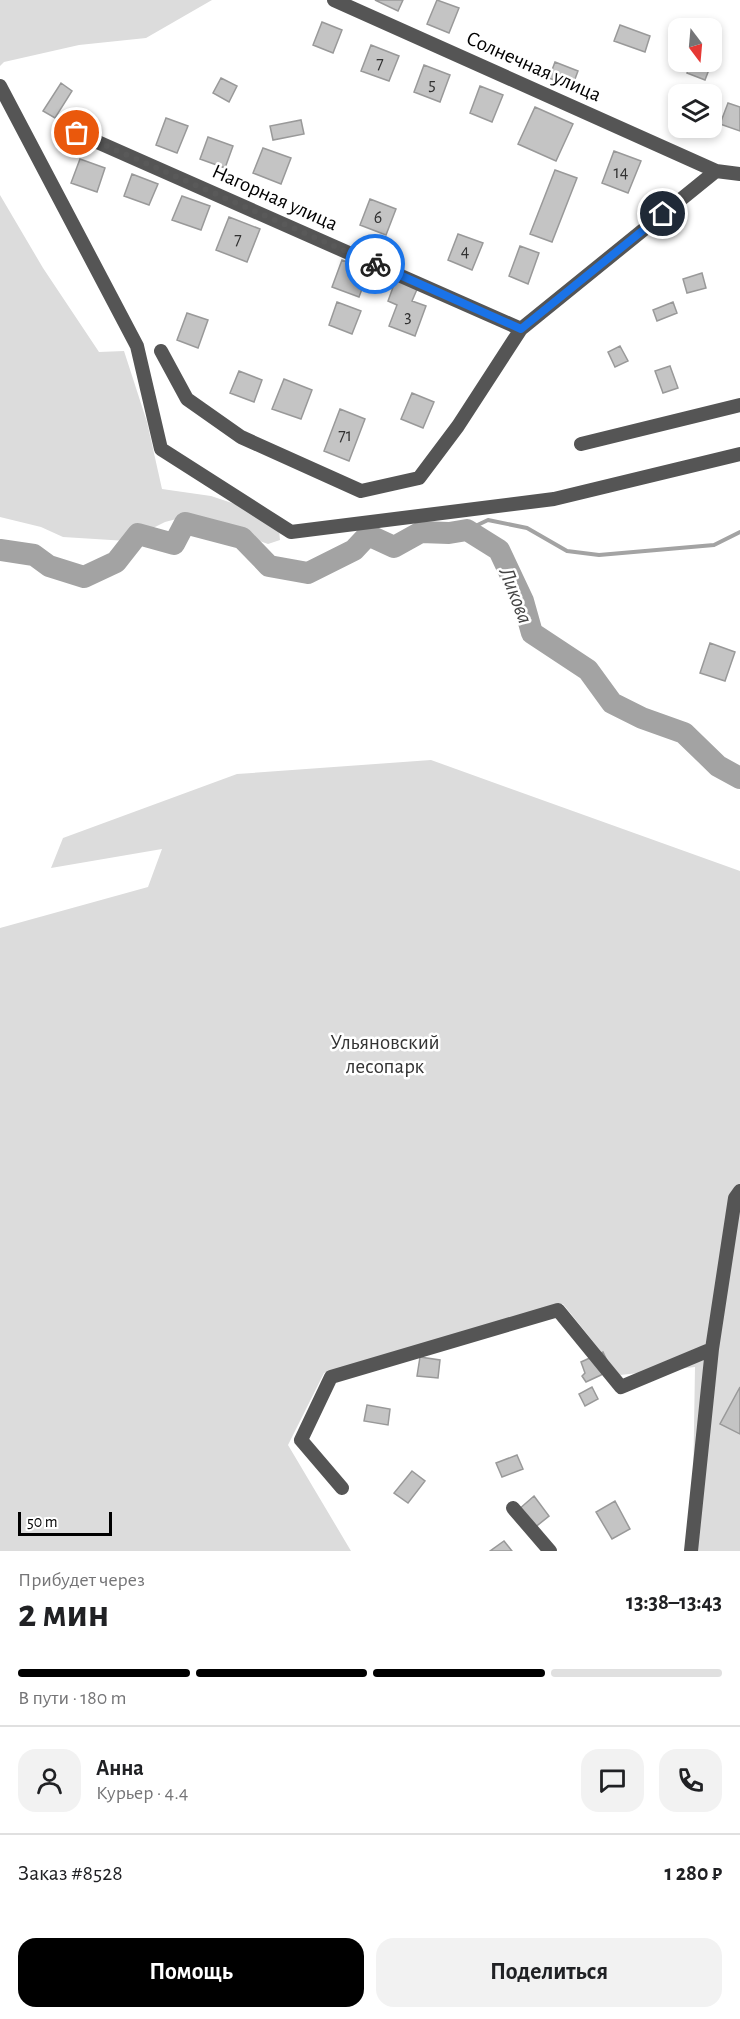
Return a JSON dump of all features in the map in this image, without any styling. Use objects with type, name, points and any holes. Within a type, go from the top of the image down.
[{"type":"street","name":"Солнечная улица","points":[[334,0],[716,171],[740,174]]},
{"type":"street","points":[[0,86],[136,346],[161,449],[291,532],[554,499],[740,454]]},
{"type":"street","name":"Нагорная улица","points":[[77,133],[521,329]]},
{"type":"street","points":[[161,351],[187,399],[241,437],[361,491],[419,478],[458,426],[521,329],[716,171]]},
{"type":"street","points":[[581,444],[740,405]]},
{"type":"street","points":[[691,1551],[712,1349],[735,1198],[740,1191]]},
{"type":"street","points":[[342,1488],[301,1440],[331,1377],[558,1310],[621,1387],[712,1349]]},
{"type":"street","points":[[513,1508],[550,1551]]},
{"type":"green space","points":[[0,0],[212,0],[146,38],[79,45],[4,62],[0,66]]},
{"type":"green space","points":[[0,195],[43,268],[99,352],[124,351],[147,422],[162,489],[211,496],[235,504],[279,530],[280,540],[268,544],[205,518],[184,517],[165,522],[127,541],[63,537],[41,527],[0,517]]},
{"type":"green space","name":"Ульяновский лесопарк","points":[[431,760],[740,871],[740,1551],[692,1551],[695,1367],[620,1375],[563,1304],[324,1373],[288,1445],[351,1551],[0,1551],[0,928],[148,887],[162,849],[51,868],[63,838],[237,774]]},
{"type":"building","points":[[375,0],[403,0],[398,11]]},
{"type":"building","points":[[437,0],[459,8],[449,33],[427,24]]},
{"type":"building","points":[[322,22],[342,30],[333,53],[313,45]]},
{"type":"building","points":[[620,25],[650,36],[645,52],[614,41]]},
{"type":"building","points":[[371,45],[399,56],[389,81],[361,71]]},
{"type":"building","points":[[555,62],[578,71],[572,87],[549,78]]},
{"type":"building","points":[[424,65],[450,75],[440,102],[414,92]]},
{"type":"building","points":[[687,72],[708,72],[705,80]]},
{"type":"building","points":[[221,78],[237,86],[229,102],[213,93]]},
{"type":"building","points":[[61,83],[72,91],[55,118],[43,111]]},
{"type":"building","points":[[480,86],[503,95],[492,122],[470,113]]},
{"type":"building","points":[[728,103],[740,107],[740,131],[722,125]]},
{"type":"building","points":[[535,107],[573,124],[556,161],[518,144]]},
{"type":"building","points":[[166,118],[188,126],[177,153],[156,145]]},
{"type":"building","points":[[301,120],[304,134],[273,140],[270,126]]},
{"type":"building","points":[[208,137],[233,146],[225,168],[200,159]]},
{"type":"building","points":[[263,148],[291,158],[281,184],[253,173]]},
{"type":"building","points":[[614,151],[641,161],[628,193],[602,183]]},
{"type":"building","points":[[80,159],[105,168],[97,192],[71,183]]},
{"type":"building","points":[[555,170],[577,178],[552,242],[530,234]]},
{"type":"building","points":[[132,174],[158,184],[149,205],[124,196]]},
{"type":"building","points":[[182,196],[210,206],[201,230],[172,220]]},
{"type":"building","points":[[370,199],[396,209],[386,235],[360,225]]},
{"type":"building","points":[[229,217],[260,229],[247,262],[216,250]]},
{"type":"building","points":[[458,234],[483,243],[472,270],[448,260]]},
{"type":"building","points":[[520,246],[539,253],[528,284],[509,276]]},
{"type":"building","points":[[342,260],[369,270],[359,297],[332,287]]},
{"type":"building","points":[[702,273],[706,288],[687,293],[683,279]]},
{"type":"building","points":[[396,279],[418,287],[412,301],[426,306],[415,336],[389,326],[397,305],[388,301]]},
{"type":"building","points":[[337,302],[361,311],[352,334],[329,325]]},
{"type":"building","points":[[673,302],[677,313],[657,321],[653,310]]},
{"type":"building","points":[[187,313],[208,320],[198,348],[177,340]]},
{"type":"building","points":[[620,346],[628,361],[615,367],[608,352]]},
{"type":"building","points":[[670,366],[678,388],[663,393],[655,371]]},
{"type":"building","points":[[239,371],[262,380],[254,402],[230,393]]},
{"type":"building","points":[[284,379],[312,390],[301,419],[272,409]]},
{"type":"building","points":[[412,393],[434,402],[423,428],[401,419]]},
{"type":"building","points":[[340,409],[365,419],[349,461],[324,451]]},
{"type":"building","points":[[710,643],[735,652],[725,681],[700,673]]},
{"type":"building","points":[[603,1352],[610,1367],[601,1375],[586,1382],[582,1376],[585,1373],[581,1362]]},
{"type":"building","points":[[420,1357],[440,1360],[438,1378],[417,1376]]},
{"type":"building","points":[[592,1387],[598,1399],[585,1406],[579,1394]]},
{"type":"building","points":[[740,1387],[740,1434],[720,1424]]},
{"type":"building","points":[[367,1405],[390,1409],[388,1425],[364,1421]]},
{"type":"building","points":[[517,1455],[523,1469],[502,1477],[496,1463]]},
{"type":"building","points":[[412,1471],[425,1481],[408,1503],[394,1493]]},
{"type":"building","points":[[534,1496],[549,1516],[533,1529],[518,1510]]},
{"type":"building","points":[[615,1501],[630,1529],[612,1539],[596,1512]]},
{"type":"building","points":[[504,1541],[512,1551],[490,1551]]},
{"type":"waterway","points":[[467,530],[488,520],[527,528],[567,551],[599,555],[714,545],[740,532]]},
{"type":"waterway","name":"Ликова","points":[[0,550],[34,555],[49,566],[84,577],[116,562],[138,534],[174,544],[185,523],[242,538],[269,566],[308,573],[354,550],[368,535],[394,547],[421,532],[449,533],[467,530],[499,550],[523,601],[532,633],[588,670],[612,703],[642,718],[684,733],[718,766],[740,778]]},
{"type":"way so far","points":[[77,133],[375,264]]},
{"type":"route","points":[[375,264],[521,329],[663,214]]}]
